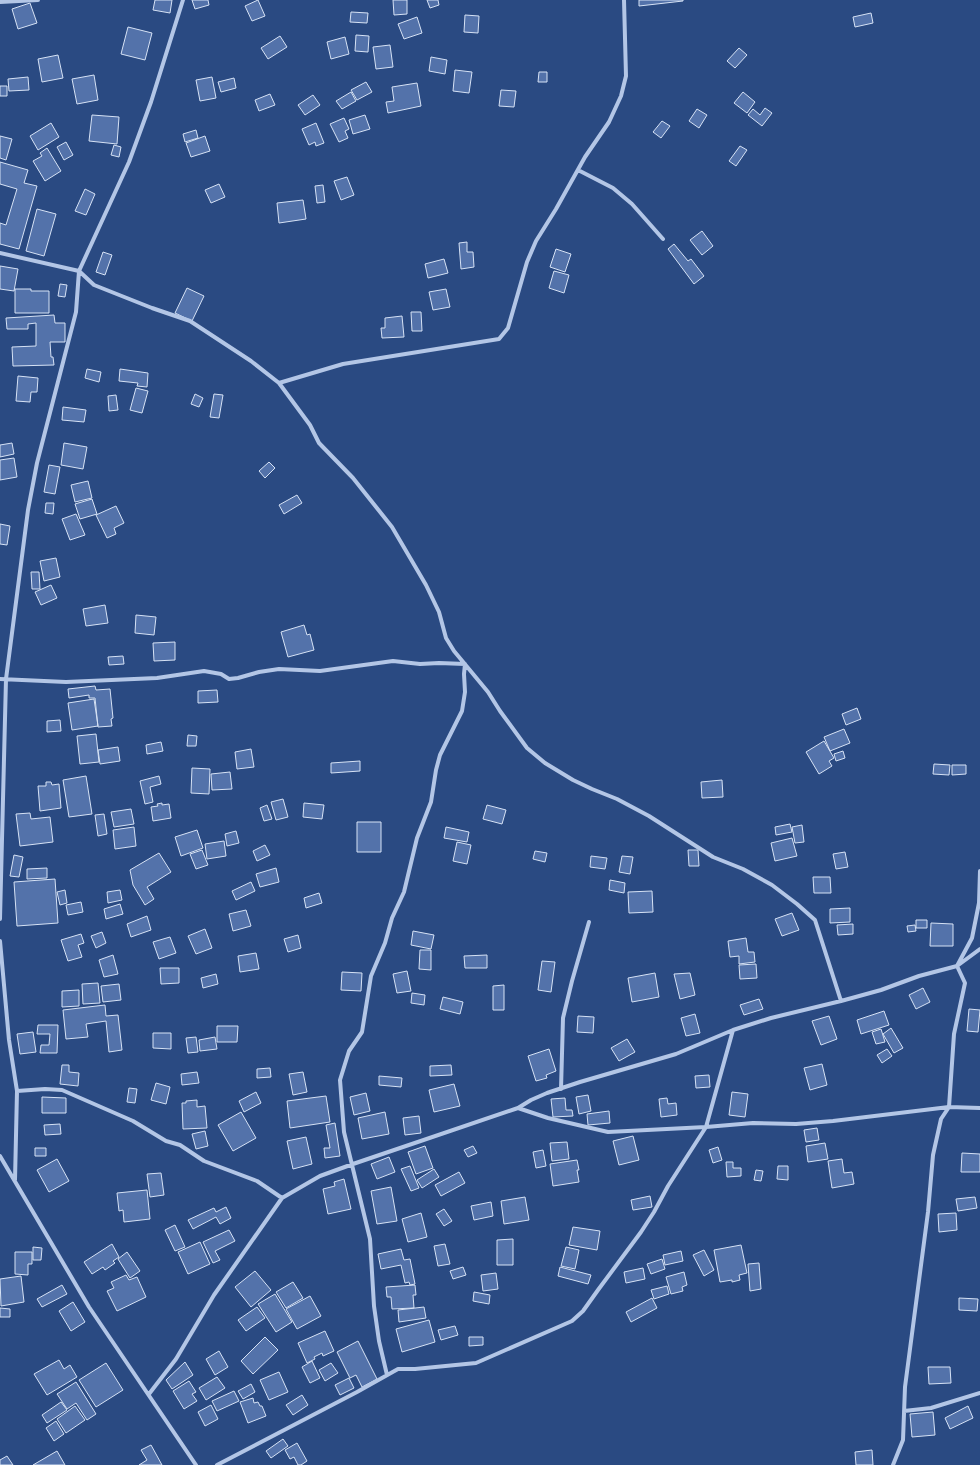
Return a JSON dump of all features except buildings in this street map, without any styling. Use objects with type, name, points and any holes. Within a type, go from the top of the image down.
[{"type":"street","points":[[0,2],[38,0]]},
{"type":"street","points":[[0,919],[6,679],[28,510],[39,456],[76,312],[79,270],[129,162],[151,102],[182,0]]},
{"type":"street","points":[[279,383],[344,364],[498,338],[508,328],[527,262],[536,241],[585,157],[609,122],[621,96],[626,76],[624,0]]},
{"type":"street","points":[[578,170],[613,188],[632,204],[663,239]]},
{"type":"street","points":[[0,252],[79,270],[94,286],[190,322],[251,361],[279,383],[310,425],[319,443],[353,478],[396,532],[436,604],[446,638],[488,692],[527,748],[545,763],[579,783],[617,799],[649,816],[712,857],[743,869],[772,885],[797,904],[815,920],[841,1001]]},
{"type":"street","points":[[0,679],[66,682],[118,680],[158,678],[204,671],[222,674],[229,678],[238,678],[260,672],[279,670],[320,671],[392,661],[420,664],[465,664]]},
{"type":"street","points":[[387,1375],[379,1342],[375,1313],[370,1239],[344,1132],[340,1080],[349,1051],[362,1032],[371,976],[385,943],[392,918],[404,892],[417,838],[431,802],[440,755],[462,711],[465,692],[465,664]]},
{"type":"street","points":[[957,966],[972,938],[980,903],[980,871]]},
{"type":"street","points":[[561,1089],[563,1018],[572,980],[589,922]]},
{"type":"street","points":[[0,941],[9,1040],[17,1091],[14,1181]]},
{"type":"street","points":[[149,1394],[176,1359],[214,1295],[282,1198],[320,1176],[518,1108],[531,1100],[580,1082],[676,1054],[733,1030],[771,1018],[881,990],[919,976],[957,966],[980,949]]},
{"type":"street","points":[[893,1465],[903,1440],[905,1387],[928,1212],[933,1155],[941,1119],[949,1107],[954,1034],[965,983],[957,966]]},
{"type":"street","points":[[217,1465],[398,1369],[415,1369],[476,1363],[572,1321],[583,1311],[641,1232],[668,1186],[706,1127],[733,1030]]},
{"type":"street","points":[[17,1091],[45,1089],[62,1090],[133,1121],[166,1141],[180,1145],[204,1161],[257,1181],[282,1198]]},
{"type":"street","points":[[518,1108],[548,1118],[608,1132],[753,1123],[796,1124],[833,1122],[949,1107],[980,1108]]},
{"type":"street","points":[[0,1156],[89,1307],[196,1465]]},
{"type":"street","points":[[904,1411],[931,1408],[980,1393]]}]
